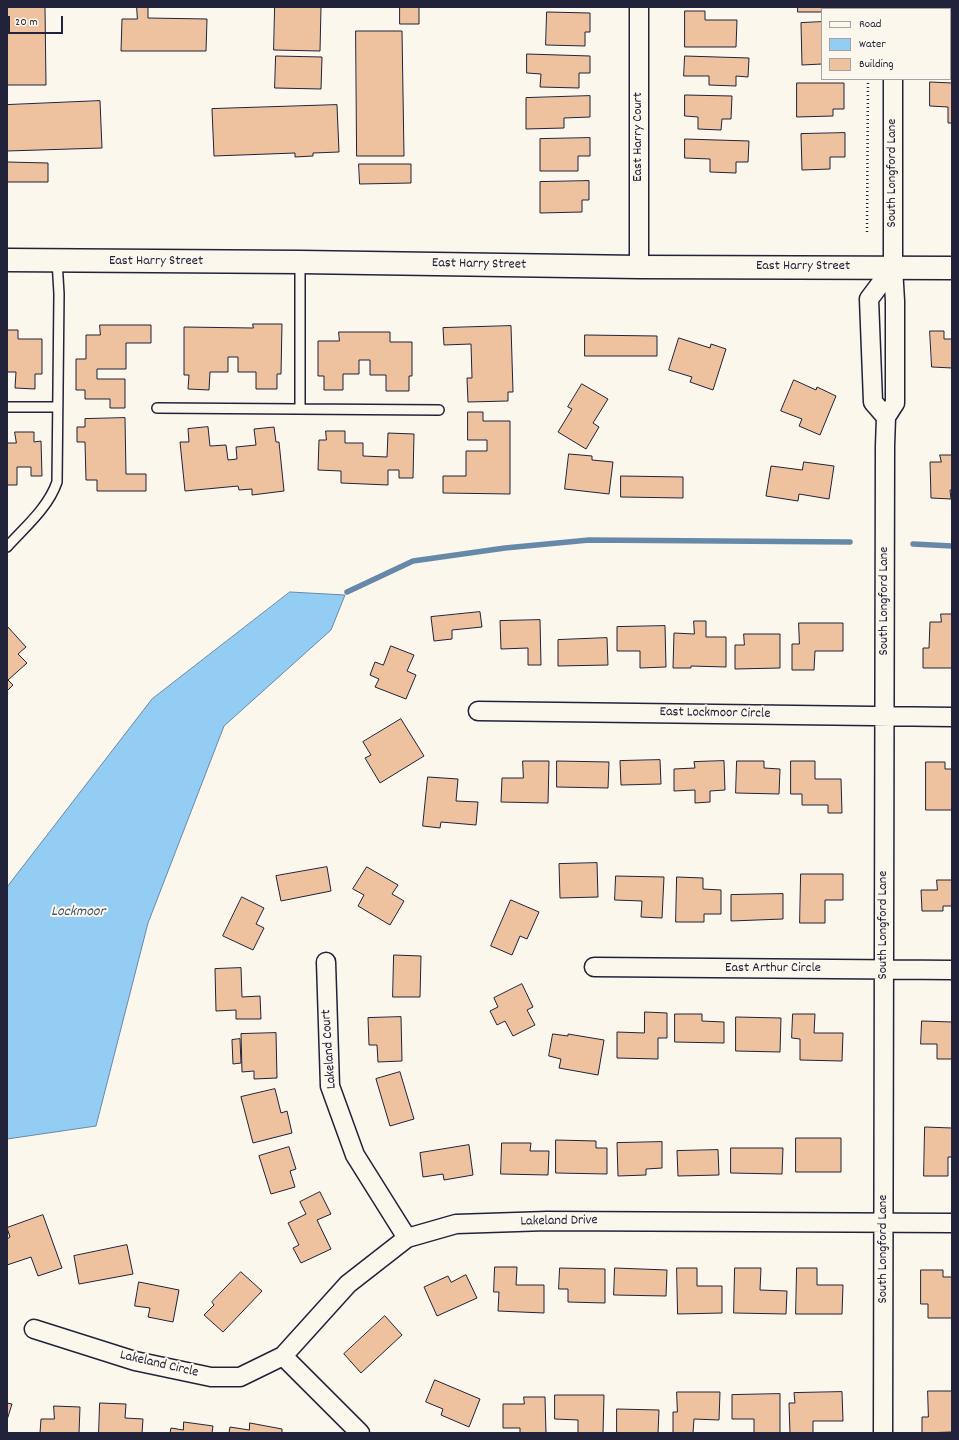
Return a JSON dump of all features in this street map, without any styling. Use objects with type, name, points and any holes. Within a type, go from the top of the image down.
[{"type":"main road","name":"East Harry Street","points":[[7,260],[300,262],[639,267],[952,268]]},
{"type":"street","name":"East Harry Court","points":[[639,7],[639,267]]},
{"type":"street","name":"South Longford Lane","points":[[883,1433],[886,417],[895,403],[893,80]]},
{"type":"street","points":[[886,417],[873,402],[869,299],[893,267]]},
{"type":"street","name":"East Lockmoor Circle","points":[[478,711],[952,717]]},
{"type":"street","name":"Lakeland Court","points":[[326,962],[330,1086],[355,1156],[407,1238]]},
{"type":"street","name":"East Arthur Circle","points":[[594,967],[952,970]]},
{"type":"street","name":"Lakeland Drive","points":[[283,1356],[348,1284],[407,1238],[456,1224],[532,1221],[884,1222]]},
{"type":"street","points":[[884,1222],[952,1223]]},
{"type":"street","name":"Lakeland Circle","points":[[34,1329],[135,1361],[211,1377],[240,1377],[283,1356]]},
{"type":"street","points":[[283,1356],[360,1433]]},
{"type":"lane","points":[[7,547],[47,504],[57,482],[59,294],[57,260]]},
{"type":"lane","points":[[300,262],[300,409]]},
{"type":"lane","points":[[7,407],[57,407]]},
{"type":"lane","points":[[157,408],[439,410]]},
{"type":"path","points":[[867,232],[868,80]]},
{"type":"water","name":"Lockmoor","points":[[290,592],[345,595],[331,630],[224,726],[148,923],[96,1126],[7,1139],[7,887],[152,699]]},
{"type":"building","points":[[7,7],[45,7],[46,85],[7,85]]},
{"type":"building","points":[[137,7],[148,7],[148,18],[207,19],[206,51],[121,51],[122,19],[137,19]]},
{"type":"building","points":[[275,7],[321,7],[320,51],[274,50]]},
{"type":"building","points":[[400,7],[419,7],[419,24],[400,24]]},
{"type":"building","points":[[798,7],[824,7],[821,8],[821,12],[798,12]]},
{"type":"building","points":[[685,11],[705,11],[705,20],[737,20],[736,47],[685,47]]},
{"type":"building","points":[[547,12],[590,13],[590,32],[585,32],[585,46],[546,45]]},
{"type":"building","points":[[821,22],[821,64],[802,65],[801,23]]},
{"type":"building","points":[[356,31],[402,31],[404,156],[357,156]]},
{"type":"building","points":[[951,33],[952,33],[951,74]]},
{"type":"building","points":[[527,54],[590,56],[590,73],[579,73],[579,88],[540,87],[541,74],[527,73]]},
{"type":"building","points":[[276,56],[322,57],[321,89],[275,88]]},
{"type":"building","points":[[685,56],[749,58],[748,77],[736,76],[736,86],[709,85],[709,76],[684,76]]},
{"type":"building","points":[[930,82],[952,83],[952,123],[948,123],[948,107],[930,106]]},
{"type":"building","points":[[797,83],[844,83],[844,109],[833,109],[833,116],[797,117]]},
{"type":"building","points":[[685,95],[732,96],[731,119],[722,119],[721,130],[698,129],[698,117],[685,116]]},
{"type":"building","points":[[590,96],[590,117],[564,118],[564,128],[526,129],[526,98]]},
{"type":"building","points":[[100,101],[102,148],[7,151],[7,105]]},
{"type":"building","points":[[337,105],[339,152],[313,153],[313,156],[295,157],[295,153],[214,156],[212,109]]},
{"type":"building","points":[[845,133],[845,157],[830,157],[830,169],[802,170],[801,134]]},
{"type":"building","points":[[590,138],[590,156],[578,156],[578,171],[540,171],[540,139]]},
{"type":"building","points":[[685,139],[749,141],[748,162],[736,162],[736,173],[710,172],[710,159],[685,158]]},
{"type":"building","points":[[7,162],[48,163],[48,182],[7,182]]},
{"type":"building","points":[[359,164],[411,164],[411,183],[360,184]]},
{"type":"building","points":[[589,181],[589,200],[582,200],[582,212],[540,213],[540,182]]},
{"type":"building","points":[[253,324],[282,324],[281,374],[277,374],[277,389],[256,389],[256,372],[238,372],[238,357],[228,357],[228,372],[210,372],[209,390],[188,389],[189,375],[184,375],[184,327],[253,328]]},
{"type":"building","points":[[100,325],[151,325],[151,343],[126,343],[126,369],[97,369],[97,379],[125,379],[125,408],[110,408],[110,399],[85,399],[85,390],[76,390],[76,359],[86,359],[86,335],[100,335]]},
{"type":"building","points":[[511,326],[513,392],[508,392],[508,401],[468,402],[467,378],[472,378],[471,344],[444,345],[443,328]]},
{"type":"building","points":[[7,330],[18,330],[18,339],[42,339],[42,374],[35,374],[35,389],[15,388],[16,372],[7,372]]},
{"type":"building","points":[[930,331],[944,331],[944,339],[952,339],[952,368],[932,367]]},
{"type":"building","points":[[339,332],[390,332],[390,342],[412,342],[412,376],[409,376],[409,391],[386,391],[386,375],[370,375],[370,360],[359,360],[359,374],[343,374],[343,390],[324,390],[324,376],[318,376],[318,341],[339,341]]},
{"type":"building","points":[[585,335],[657,336],[657,356],[585,356]]},
{"type":"building","points":[[679,338],[710,348],[711,344],[726,349],[713,390],[690,382],[692,377],[669,370]]},
{"type":"building","points":[[794,380],[816,390],[817,387],[836,396],[820,435],[799,426],[802,419],[781,411]]},
{"type":"building","points":[[582,384],[608,399],[593,423],[599,427],[586,449],[558,432],[572,409],[568,407]]},
{"type":"building","points":[[468,412],[483,412],[483,421],[510,421],[510,494],[443,493],[443,476],[466,476],[466,451],[487,451],[487,440],[468,440]]},
{"type":"building","points":[[125,418],[126,474],[146,474],[146,491],[97,491],[97,480],[86,480],[85,442],[77,442],[77,427],[85,427],[85,419]]},
{"type":"building","points":[[208,427],[210,446],[226,445],[228,460],[237,459],[236,447],[256,445],[254,429],[274,427],[276,442],[279,442],[284,491],[252,495],[252,489],[239,490],[238,486],[185,491],[180,442],[189,442],[188,429]]},
{"type":"building","points":[[326,431],[345,431],[345,443],[363,443],[363,456],[387,457],[388,433],[414,434],[413,478],[399,478],[399,470],[388,470],[388,485],[341,483],[341,471],[318,470],[319,440],[326,440]]},
{"type":"building","points":[[15,432],[34,432],[34,442],[41,441],[42,476],[31,476],[31,467],[17,467],[17,485],[7,485],[7,443],[16,443]]},
{"type":"building","points":[[569,454],[592,456],[592,460],[613,462],[609,494],[565,489]]},
{"type":"building","points":[[940,455],[952,455],[952,490],[950,490],[951,499],[931,498],[930,462],[941,462]]},
{"type":"building","points":[[804,462],[834,466],[829,499],[799,494],[798,501],[766,496],[771,466],[802,470]]},
{"type":"building","points":[[621,476],[683,477],[683,498],[621,497]]},
{"type":"building","points":[[480,612],[482,627],[452,630],[452,639],[434,641],[431,617]]},
{"type":"building","points":[[941,614],[952,614],[952,668],[923,668],[923,648],[929,648],[930,622],[941,622]]},
{"type":"building","points":[[540,620],[541,665],[528,665],[528,648],[501,649],[500,621]]},
{"type":"building","points":[[694,621],[706,621],[706,637],[726,637],[726,667],[691,666],[691,668],[673,668],[674,633],[694,634]]},
{"type":"building","points":[[799,623],[843,623],[843,651],[815,651],[814,670],[792,670],[792,644],[799,644]]},
{"type":"building","points":[[7,626],[26,647],[18,654],[27,663],[8,680],[13,685],[7,691]]},
{"type":"building","points":[[665,626],[666,667],[640,668],[640,651],[617,651],[617,627]]},
{"type":"building","points":[[744,634],[780,634],[780,668],[735,669],[735,645],[744,645]]},
{"type":"building","points":[[607,638],[608,665],[558,666],[558,640]]},
{"type":"building","points":[[391,646],[414,655],[407,671],[416,675],[406,699],[375,687],[379,679],[370,675],[375,662],[383,665]]},
{"type":"building","points":[[401,719],[424,756],[380,783],[365,758],[371,755],[363,742]]},
{"type":"building","points":[[660,760],[661,784],[621,785],[620,761]]},
{"type":"building","points":[[523,761],[549,761],[548,803],[501,802],[502,778],[523,778]]},
{"type":"building","points":[[557,761],[609,762],[608,788],[557,787]]},
{"type":"building","points":[[724,761],[725,790],[710,791],[710,802],[695,803],[695,790],[674,791],[674,769],[695,768],[694,762]]},
{"type":"building","points":[[737,761],[764,761],[764,768],[780,769],[779,794],[736,793]]},
{"type":"building","points":[[791,761],[815,761],[815,779],[841,779],[842,813],[828,813],[828,805],[802,805],[802,794],[791,794]]},
{"type":"building","points":[[926,762],[945,762],[945,769],[952,769],[952,810],[926,810]]},
{"type":"building","points":[[428,777],[458,779],[456,801],[478,802],[476,825],[441,822],[440,828],[423,826]]},
{"type":"building","points":[[597,863],[598,897],[560,898],[559,864]]},
{"type":"building","points":[[327,867],[331,891],[281,901],[276,876]]},
{"type":"building","points":[[367,867],[398,885],[392,894],[404,901],[390,925],[358,906],[364,895],[353,889]]},
{"type":"building","points":[[801,874],[843,874],[843,900],[825,900],[825,923],[800,923]]},
{"type":"building","points":[[616,876],[664,877],[662,918],[641,917],[642,901],[615,900]]},
{"type":"building","points":[[677,877],[703,878],[703,889],[721,890],[721,914],[704,914],[704,922],[676,922]]},
{"type":"building","points":[[937,880],[952,880],[952,906],[943,906],[943,911],[922,911],[921,890],[937,890]]},
{"type":"building","points":[[783,894],[783,919],[731,921],[731,895]]},
{"type":"building","points":[[242,897],[264,908],[256,924],[264,928],[253,950],[223,936]]},
{"type":"building","points":[[511,900],[539,912],[527,939],[520,936],[512,955],[491,946]]},
{"type":"building","points":[[394,955],[421,956],[420,997],[393,997]]},
{"type":"building","points":[[241,968],[242,997],[260,996],[261,1019],[236,1019],[236,1010],[216,1011],[215,969]]},
{"type":"building","points":[[522,984],[533,1007],[527,1010],[535,1025],[513,1036],[505,1021],[497,1025],[490,1011],[498,1007],[494,998]]},
{"type":"building","points":[[645,1012],[667,1013],[667,1038],[658,1038],[658,1059],[617,1058],[617,1032],[644,1033]]},
{"type":"building","points":[[675,1014],[702,1014],[702,1021],[724,1022],[724,1043],[675,1042]]},
{"type":"building","points":[[793,1014],[815,1014],[814,1033],[843,1033],[842,1061],[800,1060],[800,1039],[792,1038]]},
{"type":"building","points":[[401,1017],[402,1061],[378,1062],[377,1045],[369,1045],[368,1018]]},
{"type":"building","points":[[736,1017],[781,1018],[780,1052],[736,1051]]},
{"type":"building","points":[[922,1021],[952,1022],[952,1059],[937,1059],[937,1044],[921,1044]]},
{"type":"building","points":[[276,1033],[277,1078],[254,1079],[254,1071],[242,1072],[241,1034]]},
{"type":"building","points":[[553,1034],[568,1036],[568,1034],[604,1040],[598,1075],[559,1068],[561,1059],[549,1056]]},
{"type":"building","points":[[240,1039],[241,1063],[233,1064],[232,1040]]},
{"type":"building","points":[[400,1072],[414,1119],[390,1126],[376,1079]]},
{"type":"building","points":[[275,1089],[281,1113],[287,1111],[292,1133],[253,1143],[241,1097]]},
{"type":"building","points":[[925,1127],[952,1128],[952,1157],[948,1157],[948,1176],[924,1176]]},
{"type":"building","points":[[796,1138],[841,1138],[841,1172],[796,1172]]},
{"type":"building","points":[[556,1140],[596,1141],[596,1148],[607,1148],[607,1174],[556,1173]]},
{"type":"building","points":[[662,1142],[662,1168],[646,1169],[646,1175],[618,1176],[617,1143]]},
{"type":"building","points":[[502,1143],[531,1143],[530,1151],[549,1151],[548,1175],[501,1174]]},
{"type":"building","points":[[469,1145],[473,1175],[444,1180],[443,1174],[423,1177],[420,1153]]},
{"type":"building","points":[[289,1147],[296,1169],[290,1171],[295,1187],[271,1194],[259,1156]]},
{"type":"building","points":[[731,1148],[783,1148],[782,1174],[731,1173]]},
{"type":"building","points":[[718,1150],[719,1175],[678,1176],[677,1151]]},
{"type":"building","points":[[320,1192],[331,1214],[317,1220],[331,1249],[301,1263],[293,1248],[299,1245],[288,1223],[306,1214],[300,1202]]},
{"type":"building","points":[[43,1215],[62,1268],[38,1276],[31,1257],[7,1265],[7,1239],[10,1237],[7,1228]]},
{"type":"building","points":[[127,1245],[133,1274],[79,1284],[74,1256]]},
{"type":"building","points":[[495,1267],[517,1267],[516,1285],[544,1285],[544,1313],[498,1311],[499,1292],[494,1292]]},
{"type":"building","points":[[560,1268],[605,1269],[605,1303],[568,1302],[568,1289],[559,1289]]},
{"type":"building","points":[[615,1268],[667,1270],[666,1296],[614,1295]]},
{"type":"building","points":[[677,1268],[697,1268],[697,1286],[722,1286],[722,1313],[678,1314]]},
{"type":"building","points":[[735,1268],[761,1268],[760,1290],[787,1291],[786,1314],[734,1313]]},
{"type":"building","points":[[797,1268],[817,1268],[817,1285],[843,1285],[842,1314],[796,1314]]},
{"type":"building","points":[[921,1270],[943,1270],[943,1277],[952,1277],[952,1318],[928,1318],[928,1304],[921,1304]]},
{"type":"building","points":[[241,1272],[262,1291],[223,1332],[204,1315],[214,1305],[212,1302]]},
{"type":"building","points":[[466,1275],[477,1298],[437,1316],[424,1287],[448,1276],[451,1282]]},
{"type":"building","points":[[139,1282],[179,1290],[173,1322],[148,1317],[150,1308],[135,1306]]},
{"type":"building","points":[[385,1316],[402,1335],[361,1373],[344,1354]]},
{"type":"building","points":[[435,1380],[480,1399],[469,1427],[441,1415],[443,1409],[426,1402]]},
{"type":"building","points":[[928,1391],[952,1391],[952,1432],[922,1433],[922,1417],[928,1417]]},
{"type":"building","points":[[677,1392],[720,1392],[719,1420],[694,1419],[693,1433],[673,1433],[673,1412],[677,1412]]},
{"type":"building","points":[[842,1392],[843,1421],[813,1421],[813,1433],[790,1433],[789,1403],[795,1403],[794,1393]]},
{"type":"building","points":[[780,1394],[780,1433],[754,1433],[754,1419],[732,1419],[732,1395]]},
{"type":"building","points":[[555,1395],[604,1395],[603,1433],[578,1433],[578,1420],[555,1419]]},
{"type":"building","points":[[524,1397],[545,1397],[546,1433],[520,1433],[520,1428],[503,1428],[503,1404],[524,1404]]},
{"type":"building","points":[[7,1403],[12,1404],[7,1420]]},
{"type":"building","points":[[100,1403],[126,1404],[125,1418],[143,1419],[142,1433],[99,1433]]},
{"type":"building","points":[[54,1406],[80,1407],[79,1433],[40,1433],[41,1419],[54,1419]]},
{"type":"building","points":[[617,1409],[659,1410],[658,1433],[617,1433]]},
{"type":"building","points":[[184,1422],[213,1426],[212,1433],[170,1433],[171,1428],[183,1430]]},
{"type":"building","points":[[250,1423],[282,1429],[282,1433],[229,1433],[230,1427],[249,1430]]},
{"type":"waterway","points":[[347,592],[413,561],[505,548],[589,540],[850,542]]},
{"type":"waterway","points":[[913,544],[952,546]]}]
